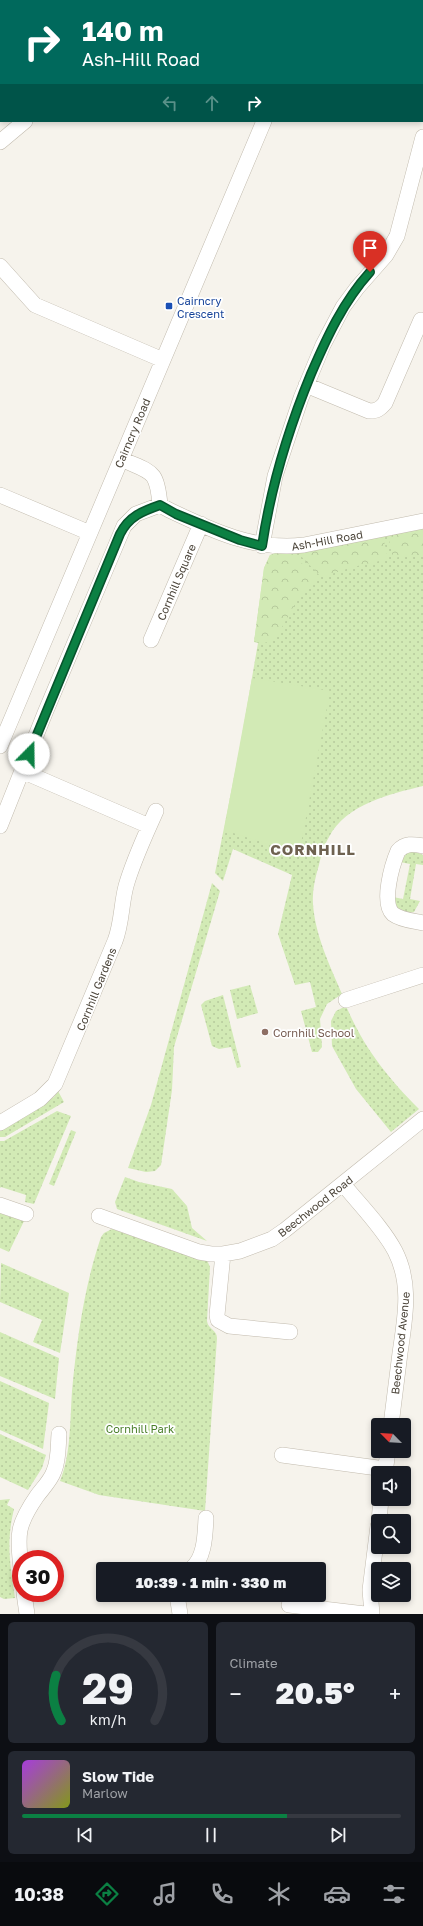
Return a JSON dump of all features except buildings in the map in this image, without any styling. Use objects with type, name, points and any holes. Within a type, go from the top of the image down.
[{"type":"street","points":[[0,142],[24,122]]},
{"type":"street","name":"Cairncry Road","points":[[0,746],[264,122]]},
{"type":"street","points":[[262,546],[275,476],[295,413],[306,385],[343,307],[356,288],[386,255],[398,236],[423,137]]},
{"type":"street","points":[[0,266],[35,305],[163,360]]},
{"type":"street","points":[[306,385],[369,411],[380,409],[421,320]]},
{"type":"street","points":[[0,826],[124,526],[136,514],[160,505],[158,484],[155,478],[145,470],[121,459]]},
{"type":"street","points":[[0,495],[90,533]]},
{"type":"street","name":"Ash-Hill Road","points":[[160,505],[240,540],[262,546],[290,547],[304,545],[423,521]]},
{"type":"street","name":"Cornhill Square","points":[[151,640],[201,524]]},
{"type":"street","points":[[22,771],[149,826]]},
{"type":"street","name":"Cornhill Gardens","points":[[0,1123],[40,1099],[55,1084],[120,928],[125,888],[156,811]]},
{"type":"street","points":[[423,846],[410,844],[403,846],[398,851],[387,896],[390,910],[395,915],[423,923]]},
{"type":"street","points":[[346,1000],[423,975]]},
{"type":"street","name":"Beechwood Road","points":[[100,1216],[199,1252],[223,1254],[252,1247],[272,1239],[423,1119]]},
{"type":"street","name":"Beechwood Avenue","points":[[343,1184],[395,1250],[406,1282],[407,1299],[392,1418]]},
{"type":"street","points":[[0,1206],[26,1214]]},
{"type":"street","points":[[223,1254],[217,1315],[220,1322],[229,1326],[290,1332]]},
{"type":"street","points":[[18,1550],[19,1530],[24,1514],[54,1471],[59,1434]]},
{"type":"street","points":[[282,1455],[371,1469]]},
{"type":"street","points":[[195,1562],[200,1556],[206,1518]]},
{"type":"street","points":[[372,1614],[370,1590],[374,1554]]},
{"type":"street","points":[[25,1602],[27,1614]]},
{"type":"street","points":[[178,1602],[180,1614]]},
{"type":"street","points":[[289,1605],[365,1614]]},
{"type":"green space","points":[[423,529],[423,786],[383,797],[358,808],[346,816],[337,826],[326,843],[315,880],[313,894],[314,916],[320,939],[342,994],[327,1004],[320,1019],[322,1047],[318,1052],[312,1052],[301,1011],[316,1007],[310,982],[295,985],[278,934],[292,875],[233,849],[223,881],[215,873],[240,747],[258,643],[254,642],[264,568],[270,555]]},
{"type":"green space","points":[[423,529],[423,553],[393,558],[388,535]]},
{"type":"green space","points":[[383,536],[388,559],[353,567],[321,577],[297,552]]},
{"type":"green space","points":[[278,552],[291,552],[317,579],[302,593],[274,638],[268,642],[254,642],[264,568],[270,555]]},
{"type":"green space","points":[[252,678],[330,691],[299,854],[224,830]]},
{"type":"green space","points":[[414,851],[423,855],[423,865],[416,864],[410,899],[420,901],[414,912],[406,913],[396,908],[393,897],[403,899],[410,864],[400,862],[407,853]]},
{"type":"green space","points":[[212,883],[220,891],[174,1047],[172,1090],[161,1165],[155,1171],[146,1172],[128,1168],[151,1105]]},
{"type":"green space","points":[[250,985],[258,1013],[237,1019],[230,990]]},
{"type":"green space","points":[[223,995],[241,1067],[237,1068],[231,1047],[219,1049],[212,1046],[201,1005],[205,1001]]},
{"type":"green space","points":[[346,1006],[360,1035],[377,1061],[419,1109],[391,1132],[356,1089],[332,1046],[331,1021],[336,1011]]},
{"type":"green space","points":[[58,1091],[64,1102],[5,1137],[0,1137],[0,1130],[54,1097]]},
{"type":"green space","points":[[57,1111],[71,1116],[34,1204],[25,1202],[26,1195],[1,1187],[0,1188],[0,1141],[4,1141]]},
{"type":"green space","points":[[71,1130],[76,1132],[54,1186],[49,1184]]},
{"type":"green space","points":[[125,1177],[139,1182],[172,1189],[187,1206],[192,1228],[207,1241],[117,1209],[115,1202]]},
{"type":"green space","points":[[0,1212],[25,1219],[9,1252],[0,1248]]},
{"type":"green space","name":"Cornhill Park","points":[[112,1229],[207,1260],[210,1267],[207,1321],[209,1326],[216,1333],[217,1338],[205,1511],[99,1495],[60,1481],[64,1471],[68,1448],[74,1372],[86,1294],[101,1237],[104,1233]]},
{"type":"green space","points":[[1,1263],[69,1293],[60,1353],[33,1342],[42,1320],[0,1302]]},
{"type":"green space","points":[[0,1332],[59,1358],[55,1399],[0,1376]]},
{"type":"green space","points":[[0,1381],[49,1403],[43,1449],[0,1430]]},
{"type":"green space","points":[[0,1434],[46,1455],[42,1468],[28,1490],[0,1477]]},
{"type":"green space","points":[[10,1499],[7,1505],[14,1509],[9,1543],[12,1598],[4,1599],[0,1597],[0,1500]]},
{"type":"place","name":"Cairncry Crescent","points":[[169,306]]},
{"type":"place","name":"Cornhill School","points":[[265,1032]]},
{"type":"district","name":"CORNHILL","points":[[313,849]]},
{"type":"route","points":[[29,754],[120,534],[124,526],[136,514],[160,505],[176,514],[240,540],[262,546],[269,501],[275,476],[295,413],[324,345],[343,307],[370,272]]}]
